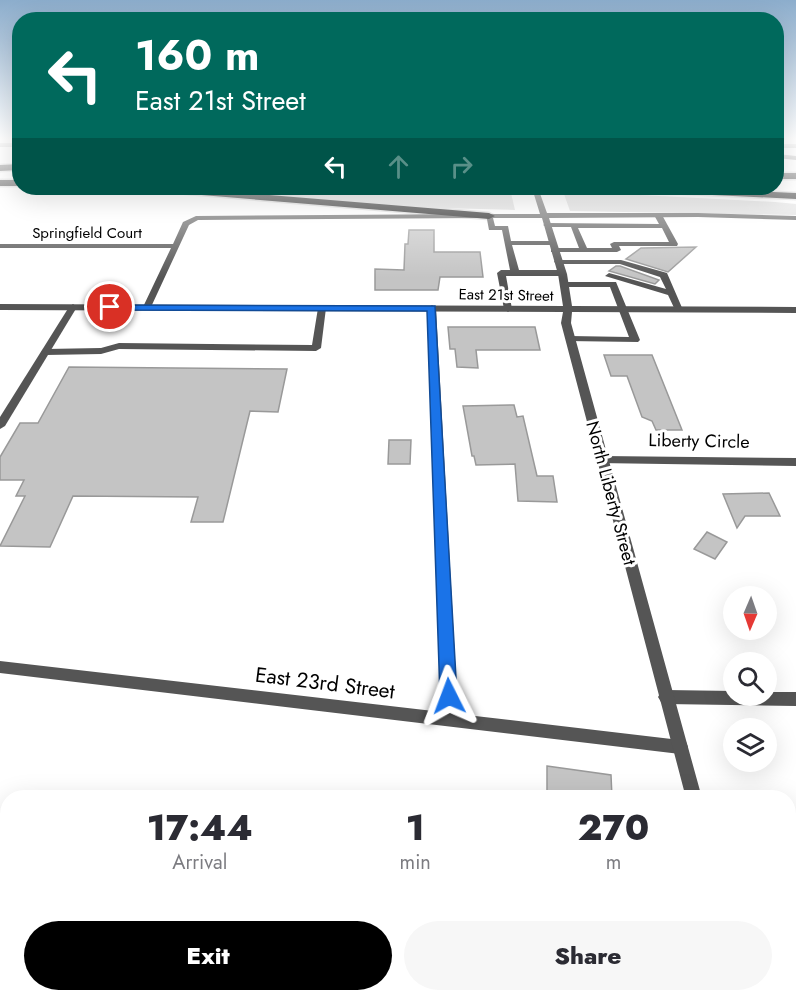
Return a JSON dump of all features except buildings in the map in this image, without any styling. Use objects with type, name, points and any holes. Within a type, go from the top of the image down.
[{"type":"highway","points":[[237,195],[489,216]]},
{"type":"street","name":"North Liberty Street","points":[[537,195],[564,284],[569,309],[566,323],[570,339],[692,790]]},
{"type":"street","points":[[508,243],[584,250],[617,250],[601,215]]},
{"type":"street","points":[[614,244],[674,244],[658,215]]},
{"type":"street","points":[[147,307],[186,224],[196,218],[658,215],[796,218]]},
{"type":"street","points":[[489,216],[492,228],[505,228],[515,273]]},
{"type":"street","points":[[547,225],[574,225],[624,234]]},
{"type":"street","points":[[574,225],[584,250]]},
{"type":"street","points":[[608,230],[666,230]]},
{"type":"street","points":[[642,234],[666,230]]},
{"type":"street","name":"Springfield Court","points":[[0,246],[174,246]]},
{"type":"street","points":[[558,262],[621,262],[641,270],[664,275],[679,310]]},
{"type":"street","points":[[570,339],[635,340],[604,262]]},
{"type":"street","points":[[508,309],[501,273],[561,273]]},
{"type":"street","points":[[564,284],[629,280],[670,293]]},
{"type":"street","name":"East 21st Street","points":[[0,307],[796,310]]},
{"type":"street","points":[[0,426],[74,307]]},
{"type":"street","points":[[46,352],[101,351],[119,346],[316,348],[322,308]]},
{"type":"street","points":[[432,308],[450,718]]},
{"type":"street","name":"Liberty Circle","points":[[602,460],[796,462]]},
{"type":"street","name":"East 23rd Street","points":[[0,667],[450,718],[680,747]]},
{"type":"street","points":[[666,697],[796,699]]},
{"type":"shaded area","points":[[284,195],[511,195],[515,210],[402,207]]},
{"type":"shaded area","points":[[564,195],[640,195],[796,204],[796,215],[570,211]]},
{"type":"route","points":[[110,307],[432,308],[449,696]]}]
